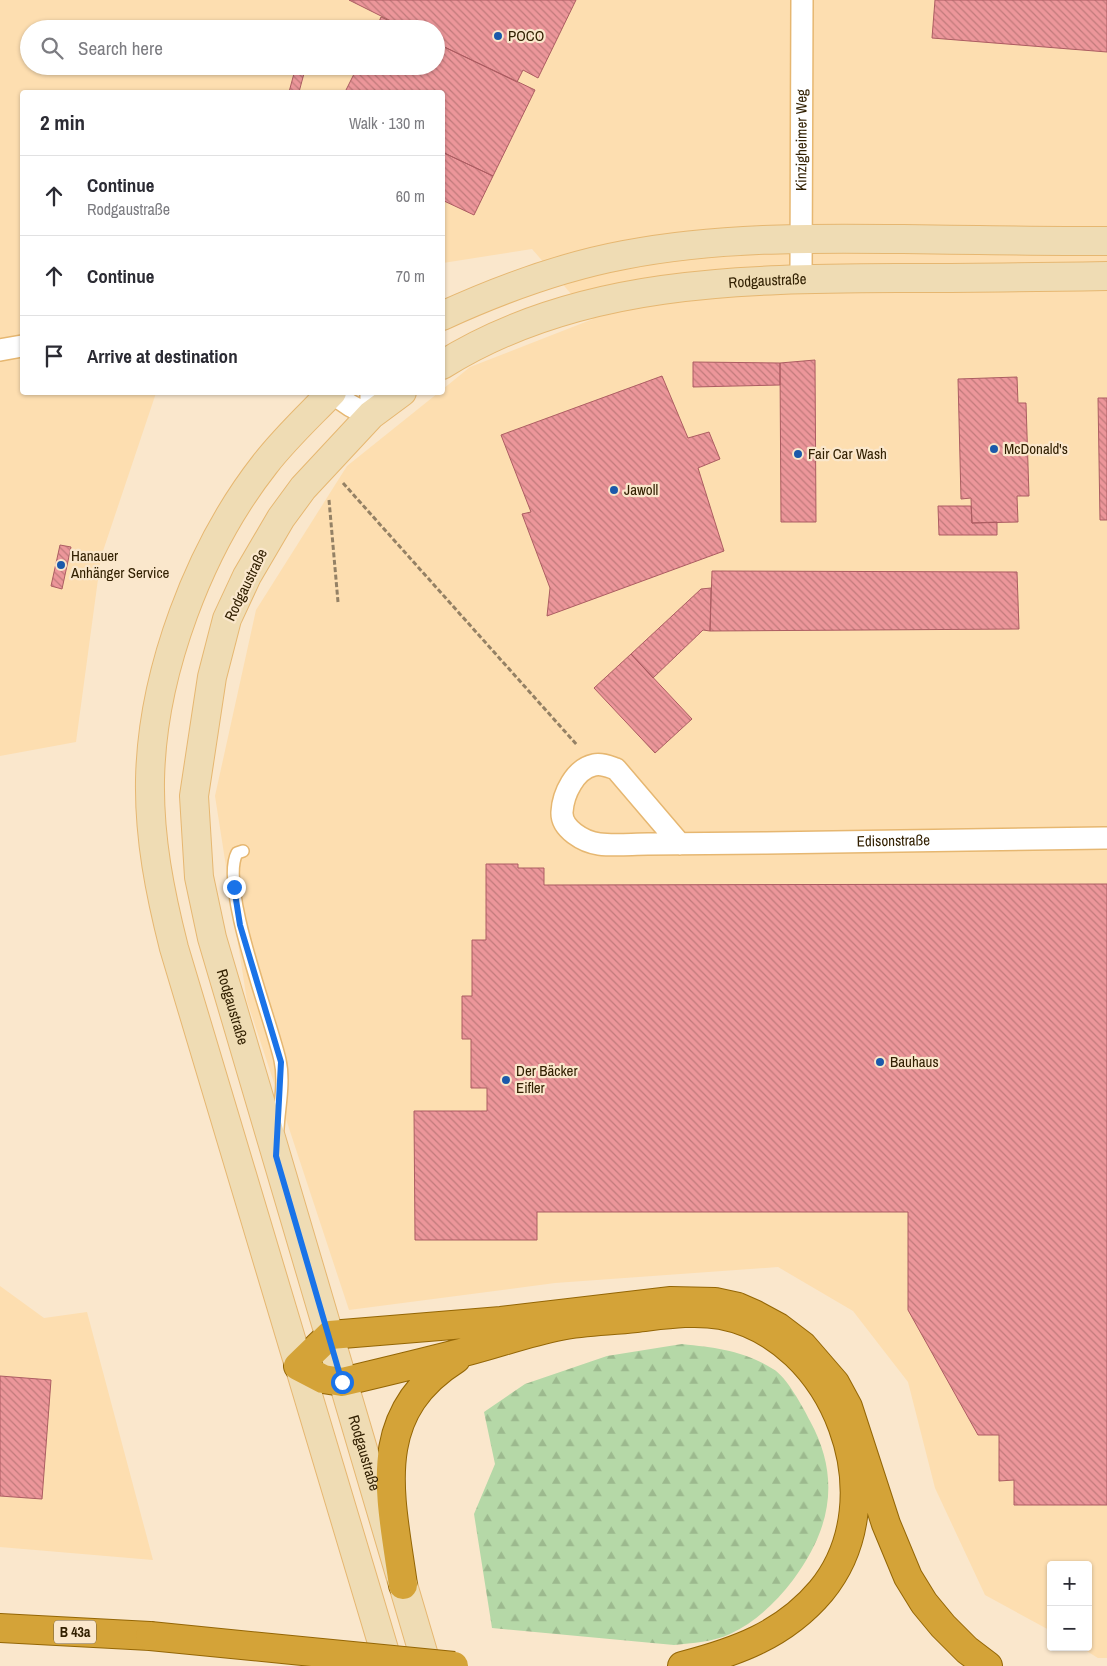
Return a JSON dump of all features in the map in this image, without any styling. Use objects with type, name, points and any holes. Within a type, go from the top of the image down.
[{"type":"highway","points":[[682,1666],[752,1644],[791,1620],[822,1589],[845,1551],[854,1517],[853,1470],[840,1422],[820,1382],[805,1362],[767,1332],[745,1322],[719,1315],[682,1313],[560,1326],[342,1382],[323,1379],[298,1366],[330,1335],[501,1321],[671,1302],[715,1302],[738,1307],[778,1327],[803,1346],[835,1383],[848,1407],[886,1524],[908,1577],[924,1603],[944,1626],[967,1650],[988,1666]]},
{"type":"highway","points":[[403,1585],[391,1491],[393,1443],[401,1417],[413,1397],[439,1369],[467,1351]]},
{"type":"highway","name":"B 43a","points":[[0,1628],[150,1636],[454,1666]]},
{"type":"main road","points":[[445,315],[495,292],[534,278],[625,254],[696,245],[801,237],[1107,242]]},
{"type":"main road","name":"Rodgaustraße","points":[[445,363],[508,330],[598,302],[684,286],[801,279],[1107,276]]},
{"type":"main road","points":[[330,395],[265,464],[241,497],[187,599],[168,664],[159,708],[150,778],[152,838],[160,894],[298,1366],[389,1666]]},
{"type":"main road","name":"Rodgaustraße","points":[[394,395],[371,404],[281,518],[248,576],[227,619],[212,676],[194,796],[200,877],[212,938],[427,1666]]},
{"type":"street","name":"Kinzigheimer Weg","points":[[801,279],[802,0]]},
{"type":"street","points":[[0,350],[20,346]]},
{"type":"street","points":[[337,395],[350,406],[371,404]]},
{"type":"street","points":[[594,765],[606,765],[616,769],[680,844]]},
{"type":"street","name":"Edisonstraße","points":[[594,765],[579,774],[568,786],[563,800],[562,815],[571,831],[583,839],[598,844],[1107,838]]},
{"type":"lane","points":[[243,851],[237,853],[232,872],[240,925],[281,1062],[276,1156]]},
{"type":"path","points":[[325,462],[338,602]]},
{"type":"path","points":[[325,462],[594,765]]},
{"type":"shaded area","points":[[0,0],[1107,0],[1107,1658],[1098,1658],[1087,1651],[1092,1651],[1092,1561],[1047,1561],[1047,1629],[985,1595],[935,1488],[908,1382],[853,1311],[778,1267],[555,1283],[349,1310],[247,1001],[215,796],[256,610],[347,466],[436,395],[445,395],[445,387],[470,367],[593,319],[532,249],[445,263],[445,90],[20,90],[20,395],[155,395],[101,557],[76,742],[0,756]]},
{"type":"shaded area","points":[[0,1286],[44,1318],[87,1312],[153,1560],[0,1547]]},
{"type":"green space","points":[[682,1344],[729,1351],[751,1358],[773,1369],[794,1392],[820,1442],[826,1463],[828,1483],[827,1503],[823,1522],[816,1542],[806,1561],[793,1580],[772,1604],[748,1624],[723,1637],[696,1643],[674,1645],[492,1628],[474,1514],[495,1464],[484,1412],[525,1384],[607,1356]]},
{"type":"building","name":"POCO","points":[[349,0],[576,0],[538,78],[523,70],[517,82],[445,47],[445,20],[389,20]]},
{"type":"building","points":[[935,0],[1107,0],[1107,52],[932,38]]},
{"type":"building","points":[[445,47],[535,90],[493,176],[445,153],[445,90],[346,90],[354,75],[445,75]]},
{"type":"building","points":[[294,75],[304,75],[300,90],[290,90]]},
{"type":"building","points":[[445,153],[493,176],[474,215],[445,201]]},
{"type":"building","name":"Fair Car Wash","points":[[815,360],[816,522],[781,522],[780,363]]},
{"type":"building","points":[[693,362],[780,363],[780,385],[693,387]]},
{"type":"building","name":"Jawoll","points":[[662,376],[688,438],[709,432],[720,459],[698,468],[724,551],[547,616],[550,588],[522,514],[531,512],[501,435]]},
{"type":"building","name":"McDonald's","points":[[1017,377],[1018,403],[1026,403],[1029,496],[1017,496],[1018,522],[972,523],[971,498],[961,499],[958,379]]},
{"type":"building","points":[[1098,398],[1107,398],[1107,520],[1100,520]]},
{"type":"building","points":[[938,506],[971,506],[972,523],[997,522],[997,535],[939,535]]},
{"type":"building","points":[[60,545],[71,547],[62,589],[51,586]]},
{"type":"building","points":[[712,571],[1017,572],[1019,629],[710,631]]},
{"type":"building","points":[[711,588],[710,631],[703,630],[653,678],[631,654],[701,589]]},
{"type":"building","points":[[631,654],[692,719],[655,753],[594,688]]},
{"type":"building","points":[[486,864],[518,864],[518,868],[544,868],[544,885],[1107,884],[1107,1505],[1014,1505],[1014,1480],[999,1481],[999,1435],[978,1435],[908,1310],[908,1212],[537,1212],[537,1240],[415,1240],[414,1111],[487,1111],[487,1088],[471,1088],[471,1039],[462,1039],[462,996],[472,996],[472,940],[486,940]]},
{"type":"building","points":[[0,1376],[51,1380],[42,1499],[0,1496]]},
{"type":"place","name":"POCO","points":[[498,36]]},
{"type":"place","name":"McDonald's","points":[[994,449]]},
{"type":"place","name":"Fair Car Wash","points":[[798,454]]},
{"type":"place","name":"Jawoll","points":[[614,490]]},
{"type":"place","name":"Hanauer Anhänger Service","points":[[61,565]]},
{"type":"place","name":"Bauhaus","points":[[880,1062]]},
{"type":"place","name":"Der Bäcker Eifler","points":[[506,1080]]},
{"type":"route","points":[[234,887],[240,925],[281,1062],[282,1072],[276,1156],[330,1335],[342,1382]]}]
